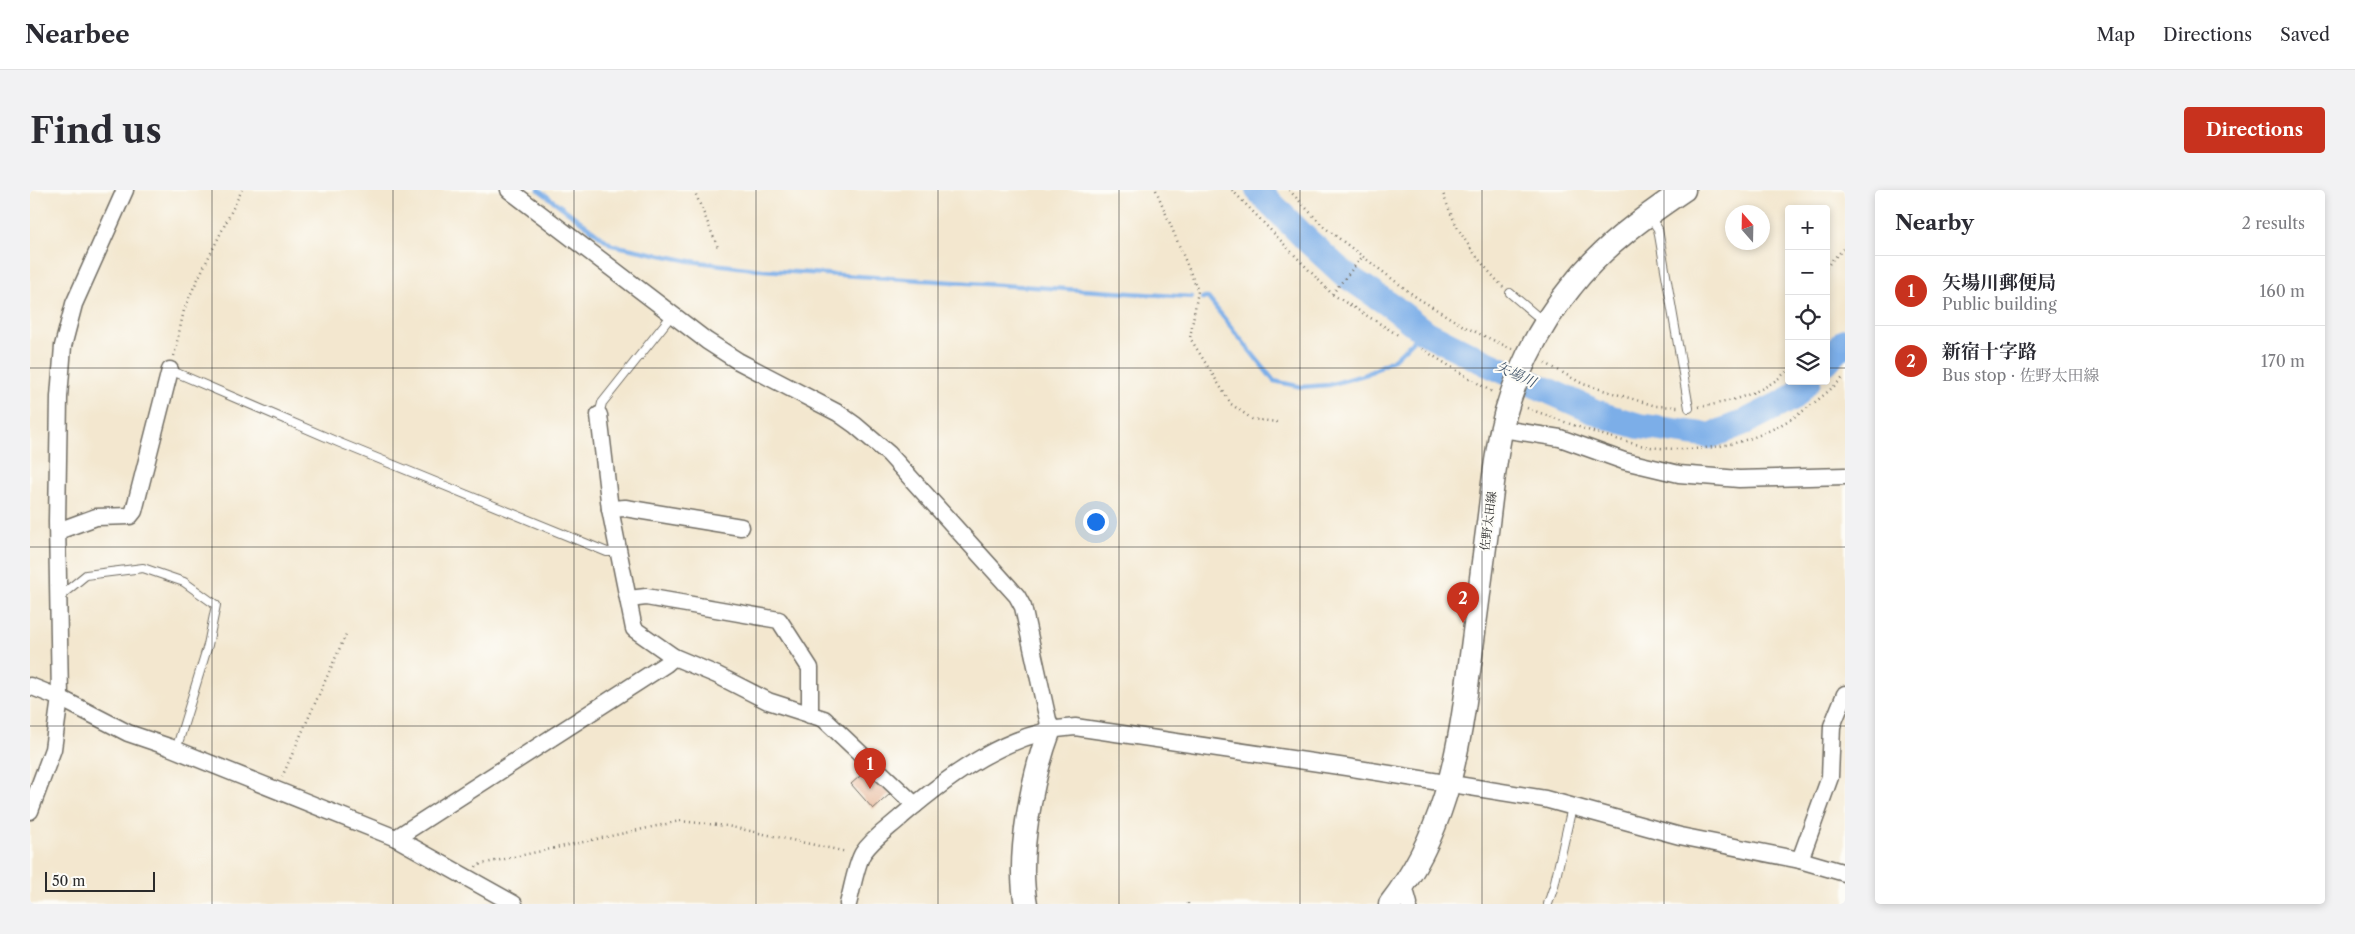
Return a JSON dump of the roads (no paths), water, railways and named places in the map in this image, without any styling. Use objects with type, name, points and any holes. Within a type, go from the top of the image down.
[{"type":"main road","name":"佐野太田線","points":[[1390,904],[1406,895],[1451,784],[1463,721],[1502,429],[1526,360],[1546,323],[1571,286],[1601,254],[1648,215],[1684,190]]},
{"type":"main road","points":[[1026,904],[1023,866],[1027,831],[1034,782],[1050,729]]},
{"type":"street","points":[[30,811],[53,749],[60,698],[58,598],[59,396],[63,346],[74,304],[125,190]]},
{"type":"street","points":[[509,190],[672,315],[738,361],[844,417],[871,438],[918,486],[1017,596],[1023,607],[1050,729]]},
{"type":"street","points":[[58,531],[96,518],[130,516],[134,511],[170,370]]},
{"type":"street","points":[[599,415],[610,509],[634,629],[674,657],[717,675],[768,701],[824,718],[916,805]]},
{"type":"street","points":[[1502,429],[1560,438],[1624,460],[1679,474],[1739,479],[1845,476]]},
{"type":"street","points":[[610,509],[625,508],[741,527]]},
{"type":"street","points":[[629,599],[646,597],[779,620],[810,668],[810,715]]},
{"type":"street","points":[[396,838],[666,664],[674,657]]},
{"type":"street","points":[[30,686],[60,698],[128,734],[176,750],[396,838],[514,904]]},
{"type":"street","points":[[1800,860],[1830,777],[1832,726],[1845,694]]},
{"type":"street","points":[[848,904],[862,855],[873,842],[916,805],[969,766],[999,748],[1050,729],[1074,727],[1545,800],[1680,836],[1800,860],[1845,873]]},
{"type":"lane","points":[[1648,215],[1658,229],[1689,408]]},
{"type":"lane","points":[[1510,293],[1535,316],[1546,323]]},
{"type":"lane","points":[[599,415],[602,403],[672,315]]},
{"type":"lane","points":[[170,370],[340,444],[607,552],[618,552]]},
{"type":"lane","points":[[58,598],[86,575],[144,568],[184,582],[216,605],[208,645],[176,750]]},
{"type":"lane","points":[[1548,904],[1554,886],[1572,807]]},
{"type":"waterway","points":[[539,190],[612,245],[690,261],[762,270],[1192,297]]},
{"type":"waterway","name":"矢場川","points":[[1258,190],[1307,240],[1344,274],[1393,307],[1423,331],[1486,363],[1605,416],[1639,426],[1710,436],[1747,421],[1794,397],[1804,385]]},
{"type":"waterway","points":[[1202,298],[1208,298],[1274,381],[1302,387],[1329,385],[1367,374],[1394,359],[1423,331]]},
{"type":"waterway","name":"矢場川","points":[[1830,358],[1845,341]]},
{"type":"place","name":"新宿十字路","points":[[1463,623]]},
{"type":"place","name":"矢場川郵便局","points":[[870,789]]}]
